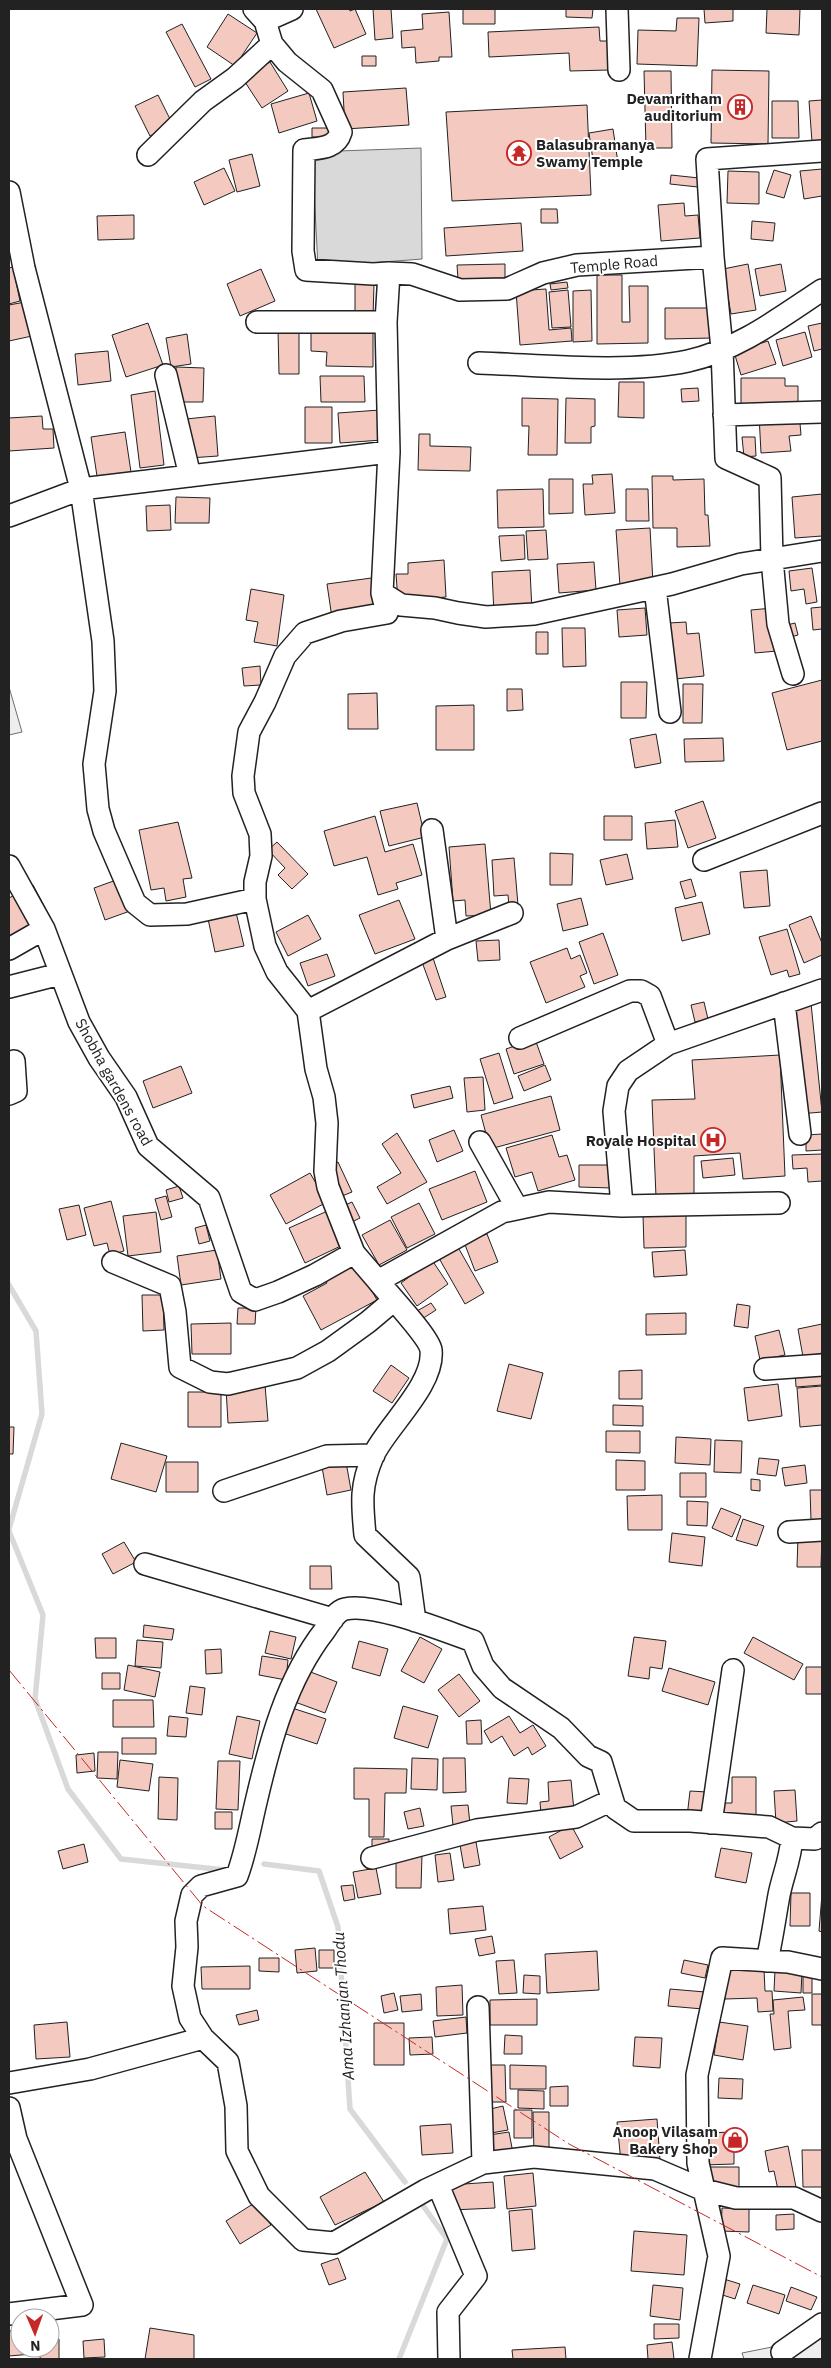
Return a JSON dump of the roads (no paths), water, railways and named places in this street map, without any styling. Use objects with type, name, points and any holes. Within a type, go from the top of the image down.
[{"type":"street","points":[[148,155],[203,101],[235,78],[272,44],[259,15],[292,9]]},
{"type":"street","points":[[617,9],[619,70]]},
{"type":"street","name":"Temple Road","points":[[272,44],[287,62],[322,90],[341,132],[339,140],[331,146],[304,150],[303,251],[306,270],[372,274],[412,274],[460,290],[507,289],[543,273],[577,265],[713,257]]},
{"type":"street","points":[[793,674],[778,624],[772,559],[770,478],[726,458],[722,349],[713,257],[707,160],[822,151]]},
{"type":"street","points":[[9,192],[24,268],[81,489],[103,641],[104,691],[94,764],[98,809],[104,831],[136,903],[150,915],[187,914],[255,899]]},
{"type":"street","points":[[389,273],[386,322],[389,452],[382,593],[387,613],[341,621],[304,633],[285,656],[265,702],[249,732],[242,776],[244,793],[260,834],[261,856],[255,882],[255,899],[265,946],[277,972],[308,1011],[316,1069],[324,1097],[327,1123],[324,1171],[328,1187],[354,1252],[393,1301],[424,1335],[431,1350],[429,1366],[417,1394],[374,1455],[362,1493],[365,1534],[409,1577],[415,1621]]},
{"type":"street","points":[[479,363],[641,366],[688,361],[722,349],[759,331],[822,290]]},
{"type":"street","points":[[257,322],[386,322]]},
{"type":"street","points":[[166,375],[190,476]]},
{"type":"street","points":[[724,415],[822,412]]},
{"type":"street","points":[[9,516],[81,489],[389,452]]},
{"type":"street","points":[[382,593],[400,605],[435,608],[486,617],[534,614],[655,588],[741,564],[822,551]]},
{"type":"street","points":[[655,588],[670,712]]},
{"type":"street","points":[[704,860],[822,813]]},
{"type":"street","points":[[432,830],[447,939]]},
{"type":"street","name":"Shobha gardens road","points":[[9,866],[44,929],[79,1022],[99,1058],[126,1097],[148,1146],[209,1198],[241,1292],[255,1300],[278,1292],[354,1252]]},
{"type":"street","points":[[308,1011],[447,939],[512,913]]},
{"type":"street","points":[[9,950],[44,929]]},
{"type":"street","points":[[9,987],[60,974]]},
{"type":"street","points":[[622,1206],[614,1110],[618,1086],[628,1071],[668,1044],[822,990]]},
{"type":"street","points":[[520,1038],[630,991],[641,991],[650,996],[668,1044]]},
{"type":"street","points":[[784,1004],[800,1134]]},
{"type":"street","points":[[9,1094],[16,1091],[14,1062]]},
{"type":"street","points":[[480,1142],[517,1208]]},
{"type":"street","points":[[378,1281],[502,1212],[517,1208],[549,1202],[622,1206],[779,1203]]},
{"type":"street","points":[[113,1262],[170,1286],[176,1312],[180,1367],[210,1382],[228,1384],[297,1368],[328,1351],[393,1301]]},
{"type":"street","points":[[765,1369],[822,1364]]},
{"type":"street","points":[[224,1491],[327,1456],[374,1455]]},
{"type":"street","points":[[789,1532],[822,1530]]},
{"type":"street","points":[[145,1564],[333,1619]]},
{"type":"street","points":[[822,1833],[820,1837],[814,1839],[792,1838],[769,1827],[634,1821],[615,1808],[602,1762],[588,1756],[561,1728],[502,1688],[483,1666],[473,1641],[415,1621],[360,1608],[343,1609],[310,1649],[282,1707],[265,1766],[244,1858],[237,1876],[201,1886],[192,1895],[186,1920],[187,1947],[183,1986],[190,2018],[203,2038],[228,2062],[236,2106],[237,2151],[259,2196],[303,2240],[334,2243],[403,2203],[483,2163],[534,2157],[595,2161],[655,2169],[704,2190],[736,2198],[794,2198],[822,2212]]},
{"type":"street","points":[[711,1823],[733,1670]]},
{"type":"street","points":[[372,1858],[477,1830],[576,1817],[612,1800]]},
{"type":"street","points":[[767,1961],[779,1894],[790,1860],[792,1838]]},
{"type":"street","points":[[700,2359],[719,2256],[698,2154],[697,2074],[722,1958],[788,1962],[822,1969]]},
{"type":"street","points":[[478,2006],[483,2163]]},
{"type":"street","points":[[9,2083],[90,2069],[203,2038]]},
{"type":"street","points":[[9,2108],[16,2139],[82,2306],[9,2314]]},
{"type":"street","points":[[438,2185],[476,2276],[448,2312],[448,2359]]},
{"type":"street","points":[[782,2352],[822,2324]]},
{"type":"waterway","name":"Ama Izhanjan Thodu","points":[[9,1285],[36,1331],[42,1414],[9,1529]]},
{"type":"waterway","name":"Ama Izhanjan Thodu","points":[[9,1531],[43,1615],[35,1699],[68,1789],[121,1859],[225,1870]]},
{"type":"waterway","name":"Ama Izhanjan Thodu","points":[[264,1864],[319,1871],[338,1927],[350,2109],[405,2182]]},
{"type":"waterway","points":[[399,2359],[447,2239],[424,2207]]},
{"type":"place","name":"Devamritham auditorium","points":[[740,107]]},
{"type":"place","name":"Balasubramanya Swamy Temple","points":[[519,153]]},
{"type":"place","name":"Royale Hospital","points":[[713,1140]]},
{"type":"place","name":"Anoop Vilasam Bakery Shop","points":[[735,2140]]}]
